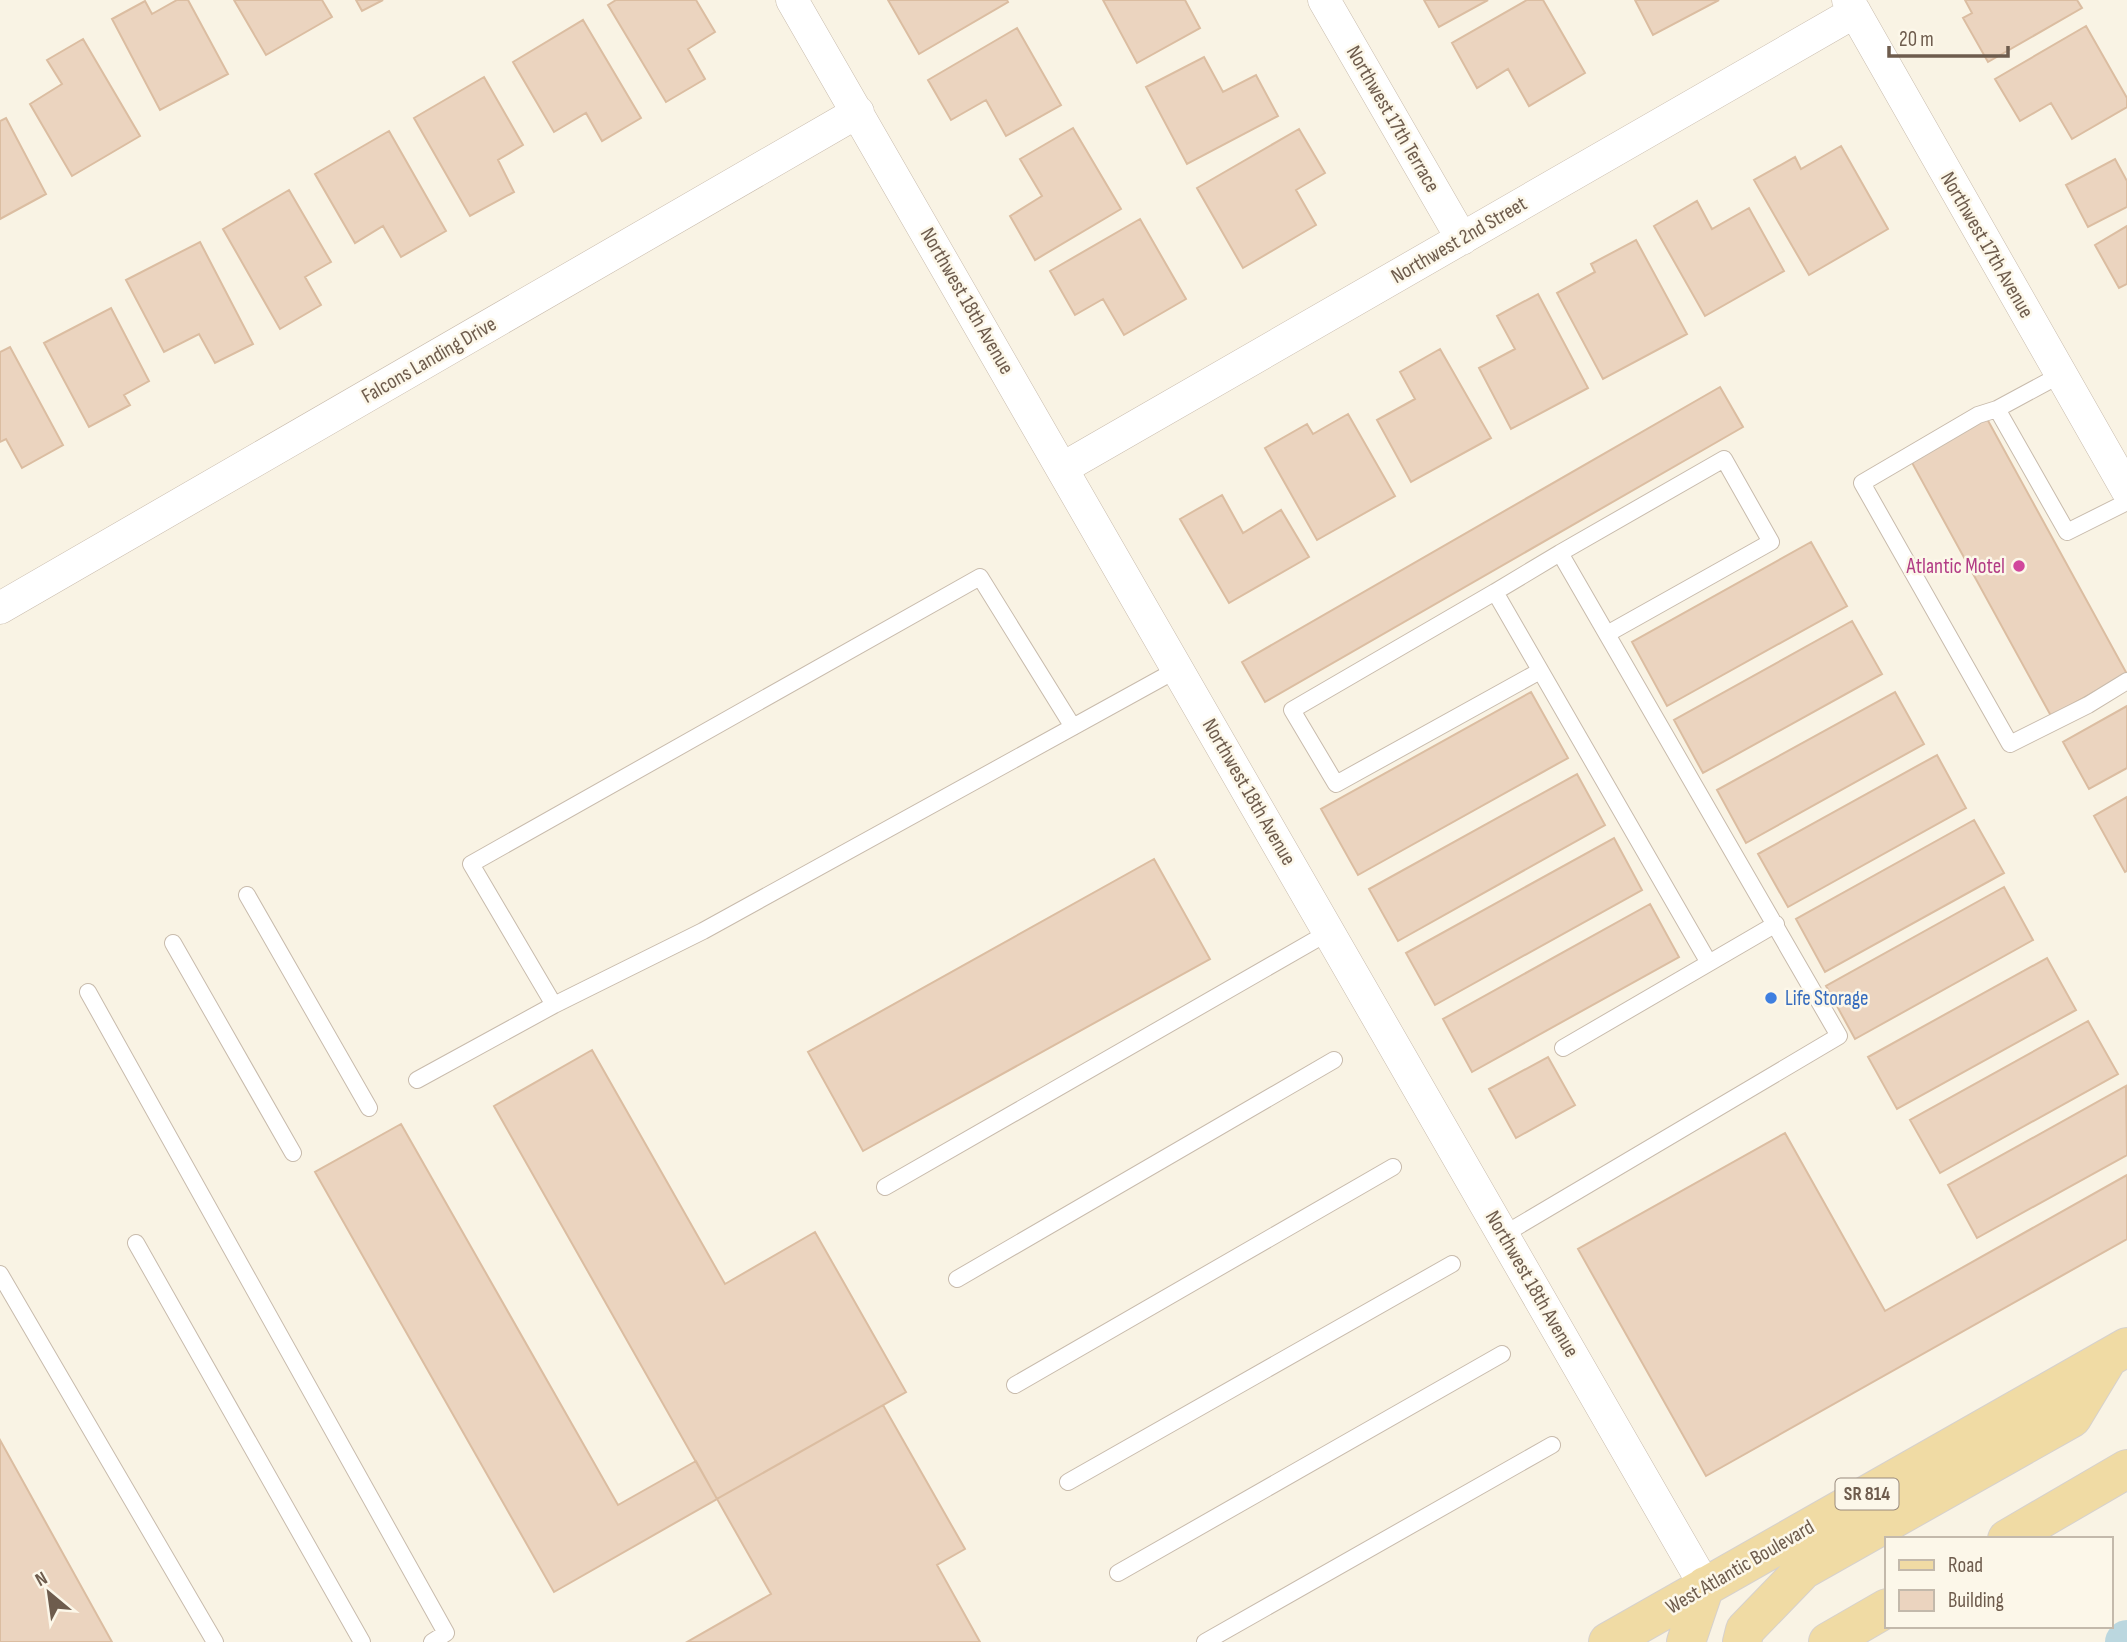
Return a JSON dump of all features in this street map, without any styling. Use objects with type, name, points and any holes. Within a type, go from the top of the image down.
[{"type":"main road","name":"West Atlantic Boulevard","points":[[1608,1642],[2117,1353]]},
{"type":"main road","points":[[1742,1642],[1745,1630],[1803,1570],[2072,1418],[2117,1353]]},
{"type":"main road","points":[[2010,1537],[2127,1469]]},
{"type":"main road","points":[[1686,1642],[1706,1586]]},
{"type":"main road","points":[[1828,1642],[1885,1609]]},
{"type":"street","name":"Northwest 18th Avenue","points":[[792,0],[1706,1586]]},
{"type":"street","name":"Northwest 17th Terrace","points":[[1324,0],[1462,239]]},
{"type":"street","name":"Northwest 2nd Street","points":[[1063,468],[1462,239],[1851,6]]},
{"type":"street","name":"Northwest 17th Avenue","points":[[1851,6],[2127,490]]},
{"type":"street","name":"Falcons Landing Drive","points":[[0,608],[858,112]]},
{"type":"lane","points":[[2060,374],[1997,409],[1978,415],[1862,483],[2010,744],[2088,705],[2127,681]]},
{"type":"lane","points":[[1997,409],[2067,532],[2127,502]]},
{"type":"lane","points":[[1539,671],[1336,784],[1292,710],[1724,459],[1771,542],[1607,634]]},
{"type":"lane","points":[[1503,1235],[1839,1036],[1560,553]]},
{"type":"lane","points":[[554,1005],[471,864],[980,577],[1073,727]]},
{"type":"lane","points":[[1495,592],[1709,964]]},
{"type":"lane","points":[[417,1080],[554,1005],[703,931],[1178,669]]},
{"type":"lane","points":[[247,895],[369,1108]]},
{"type":"lane","points":[[1563,1048],[1776,924]]},
{"type":"lane","points":[[885,1187],[1329,932]]},
{"type":"lane","points":[[173,943],[293,1153]]},
{"type":"lane","points":[[88,992],[446,1633],[432,1642]]},
{"type":"lane","points":[[957,1279],[1334,1060]]},
{"type":"lane","points":[[1015,1385],[1393,1167]]},
{"type":"lane","points":[[136,1243],[362,1642]]},
{"type":"lane","points":[[1068,1482],[1452,1264]]},
{"type":"lane","points":[[0,1274],[215,1642]]},
{"type":"lane","points":[[1118,1573],[1502,1354]]},
{"type":"lane","points":[[1205,1642],[1552,1445]]},
{"type":"building","points":[[177,0],[188,0],[228,74],[160,110],[112,19],[145,1],[152,14]]},
{"type":"building","points":[[234,0],[322,0],[332,17],[266,55]]},
{"type":"building","points":[[356,0],[383,0],[362,11]]},
{"type":"building","points":[[616,0],[696,0],[715,32],[688,49],[705,79],[666,102],[608,5]]},
{"type":"building","points":[[888,0],[1007,0],[1008,2],[919,54]]},
{"type":"building","points":[[1103,0],[1185,0],[1200,28],[1137,63]]},
{"type":"building","points":[[1424,0],[1488,0],[1439,27]]},
{"type":"building","points":[[1527,0],[1543,0],[1585,73],[1529,106],[1508,69],[1477,88],[1452,43]]},
{"type":"building","points":[[1635,0],[1719,0],[1653,35]]},
{"type":"building","points":[[1965,0],[2077,0],[2082,8],[1988,62],[1963,18],[1972,13]]},
{"type":"building","points":[[583,20],[641,118],[602,141],[586,113],[554,132],[513,62]]},
{"type":"building","points":[[2086,26],[2127,98],[2127,107],[2072,139],[2051,103],[2020,121],[1995,79]]},
{"type":"building","points":[[1017,28],[1061,105],[1006,136],[986,100],[951,120],[928,80]]},
{"type":"building","points":[[83,39],[140,136],[72,176],[30,104],[62,84],[47,60]]},
{"type":"building","points":[[1204,57],[1223,92],[1256,75],[1278,116],[1187,164],[1146,87]]},
{"type":"building","points":[[484,77],[523,145],[498,160],[514,192],[470,216],[414,118]]},
{"type":"building","points":[[6,118],[46,194],[0,219],[0,121]]},
{"type":"building","points":[[1073,128],[1121,209],[1035,260],[1010,216],[1042,196],[1020,159]]},
{"type":"building","points":[[1299,129],[1325,173],[1296,190],[1316,225],[1243,268],[1197,188]]},
{"type":"building","points":[[389,131],[446,231],[401,257],[383,226],[355,243],[315,174]]},
{"type":"building","points":[[1841,146],[1888,229],[1809,275],[1754,180],[1795,157],[1801,169]]},
{"type":"building","points":[[2115,159],[2127,181],[2127,207],[2088,227],[2066,185]]},
{"type":"building","points":[[289,190],[331,262],[305,277],[321,305],[280,329],[223,229]]},
{"type":"building","points":[[1697,201],[1712,229],[1749,208],[1784,271],[1705,316],[1654,226]]},
{"type":"building","points":[[1140,219],[1186,299],[1124,335],[1103,299],[1075,315],[1050,271]]},
{"type":"building","points":[[2127,226],[2127,284],[2119,288],[2095,245]]},
{"type":"building","points":[[1636,240],[1687,334],[1603,379],[1557,293],[1595,272],[1591,264]]},
{"type":"building","points":[[200,242],[253,344],[215,363],[199,334],[164,352],[126,280]]},
{"type":"building","points":[[1538,294],[1588,388],[1511,429],[1479,368],[1515,349],[1497,316]]},
{"type":"building","points":[[111,308],[149,381],[124,395],[130,405],[89,427],[44,343]]},
{"type":"building","points":[[10,347],[63,445],[22,468],[6,439],[0,442],[0,352]]},
{"type":"building","points":[[1440,349],[1491,438],[1411,482],[1377,420],[1415,399],[1400,372]]},
{"type":"building","points":[[1720,387],[1743,427],[1265,702],[1242,662]]},
{"type":"building","points":[[1348,414],[1395,496],[1317,540],[1265,448],[1307,424],[1313,434]]},
{"type":"building","name":"Atlantic Motel","points":[[1986,417],[2127,674],[2051,716],[1910,459]]},
{"type":"building","points":[[1222,495],[1243,533],[1281,510],[1309,557],[1229,603],[1180,519]]},
{"type":"building","points":[[1811,542],[1847,606],[1667,706],[1632,642]]},
{"type":"building","points":[[1852,621],[1882,674],[1703,773],[1674,720]]},
{"type":"building","points":[[1531,692],[1568,758],[1358,875],[1321,809]]},
{"type":"building","points":[[1895,692],[1924,744],[1746,843],[1717,790]]},
{"type":"building","points":[[2127,706],[2127,768],[2089,789],[2063,742]]},
{"type":"building","points":[[1937,755],[1966,808],[1788,907],[1758,854]]},
{"type":"building","points":[[1577,774],[1605,825],[1398,941],[1369,889]]},
{"type":"building","points":[[2127,797],[2127,871],[2125,872],[2094,816]]},
{"type":"building","points":[[1974,820],[2004,873],[1825,972],[1796,919]]},
{"type":"building","points":[[1614,838],[1642,890],[1435,1005],[1406,953]]},
{"type":"building","points":[[1154,859],[1210,959],[863,1151],[808,1052]]},
{"type":"building","points":[[2004,887],[2033,940],[1855,1039],[1826,986]]},
{"type":"building","points":[[1650,904],[1679,957],[1472,1072],[1443,1019]]},
{"type":"building","points":[[2047,958],[2076,1010],[1897,1109],[1868,1057]]},
{"type":"building","points":[[2088,1021],[2118,1074],[1940,1173],[1910,1120]]},
{"type":"building","points":[[592,1050],[725,1284],[815,1232],[906,1392],[717,1499],[494,1106]]},
{"type":"building","points":[[1548,1057],[1575,1105],[1516,1138],[1489,1089]]},
{"type":"building","points":[[2126,1086],[2127,1155],[1977,1238],[1948,1185]]},
{"type":"building","points":[[401,1124],[618,1505],[696,1461],[717,1499],[554,1592],[315,1172]]},
{"type":"building","points":[[1785,1133],[1885,1311],[2127,1175],[2127,1239],[1706,1476],[1578,1249]]},
{"type":"building","points":[[883,1405],[965,1549],[937,1565],[980,1642],[687,1642],[771,1594],[717,1499]]},
{"type":"building","points":[[0,1440],[112,1642],[0,1642]]},
{"type":"place","name":"Atlantic Motel","points":[[2019,566]]},
{"type":"place","name":"Life Storage","points":[[1771,998]]}]
